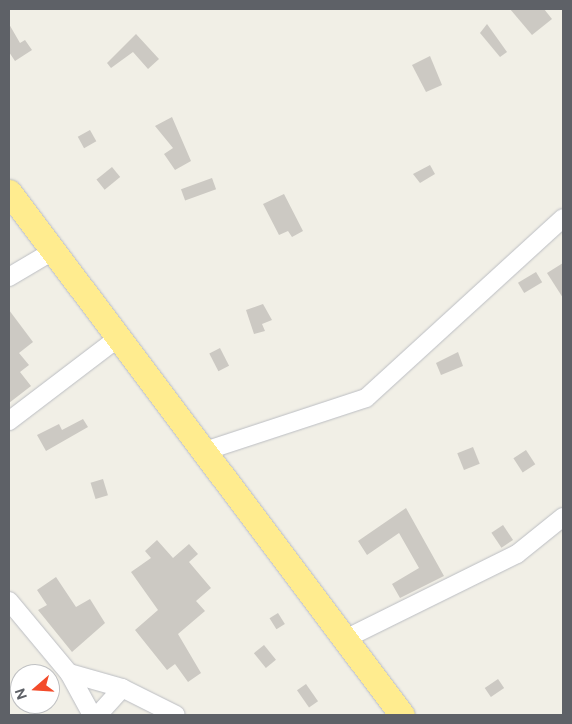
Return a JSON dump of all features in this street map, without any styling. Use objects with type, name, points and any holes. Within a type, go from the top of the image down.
[{"type":"highway","points":[[9,192],[402,715]]},
{"type":"street","points":[[205,451],[366,398],[563,218]]},
{"type":"street","points":[[9,277],[53,251]]},
{"type":"street","points":[[9,421],[118,338]]},
{"type":"street","points":[[345,639],[517,554],[563,517]]},
{"type":"street","points":[[9,601],[68,673],[92,715]]},
{"type":"street","points":[[68,673],[122,688],[176,715]]},
{"type":"street","points":[[98,715],[122,688]]},
{"type":"building","points":[[510,9],[544,9],[552,19],[532,35]]},
{"type":"building","points":[[9,24],[20,43],[25,40],[32,50],[15,61],[9,52]]},
{"type":"building","points":[[487,24],[507,52],[500,57],[480,33]]},
{"type":"building","points":[[136,34],[159,59],[148,69],[133,52],[111,68],[107,63]]},
{"type":"building","points":[[430,56],[442,85],[426,92],[412,65]]},
{"type":"building","points":[[172,117],[191,161],[175,170],[164,154],[173,148],[155,126]]},
{"type":"building","points":[[90,130],[96,141],[84,148],[78,137]]},
{"type":"building","points":[[430,165],[435,174],[420,183],[413,174]]},
{"type":"building","points":[[112,167],[120,177],[105,190],[96,180]]},
{"type":"building","points":[[212,178],[216,189],[185,201],[181,189]]},
{"type":"building","points":[[284,194],[303,231],[292,237],[288,231],[279,235],[263,204]]},
{"type":"building","points":[[563,263],[563,298],[547,273]]},
{"type":"building","points":[[536,272],[542,282],[524,293],[518,283]]},
{"type":"building","points":[[263,304],[272,320],[262,324],[265,331],[254,334],[246,310]]},
{"type":"building","points":[[9,310],[33,342],[19,353],[29,365],[20,372],[31,386],[9,403]]},
{"type":"building","points":[[220,348],[229,366],[218,371],[209,353]]},
{"type":"building","points":[[458,352],[463,366],[441,375],[436,363]]},
{"type":"building","points":[[83,419],[88,427],[46,451],[37,435],[59,424],[62,430]]},
{"type":"building","points":[[473,447],[480,464],[464,470],[457,453]]},
{"type":"building","points":[[526,450],[535,464],[523,472],[513,458]]},
{"type":"building","points":[[103,479],[108,495],[96,499],[91,483]]},
{"type":"building","points":[[406,508],[444,576],[400,598],[392,584],[419,568],[399,533],[367,555],[358,541]]},
{"type":"building","points":[[503,525],[513,540],[501,548],[491,533]]},
{"type":"building","points":[[157,540],[173,558],[189,544],[198,554],[189,562],[211,588],[196,601],[205,611],[178,634],[201,673],[188,682],[175,664],[167,670],[135,630],[158,610],[131,572],[151,558],[145,551]]},
{"type":"building","points":[[56,577],[76,607],[90,599],[105,623],[72,652],[38,610],[47,605],[37,590]]},
{"type":"building","points":[[278,613],[285,624],[276,629],[270,618]]},
{"type":"building","points":[[264,645],[276,660],[266,668],[254,653]]},
{"type":"building","points":[[498,679],[504,688],[491,697],[485,688]]},
{"type":"building","points":[[306,684],[318,701],[309,708],[297,690]]}]
